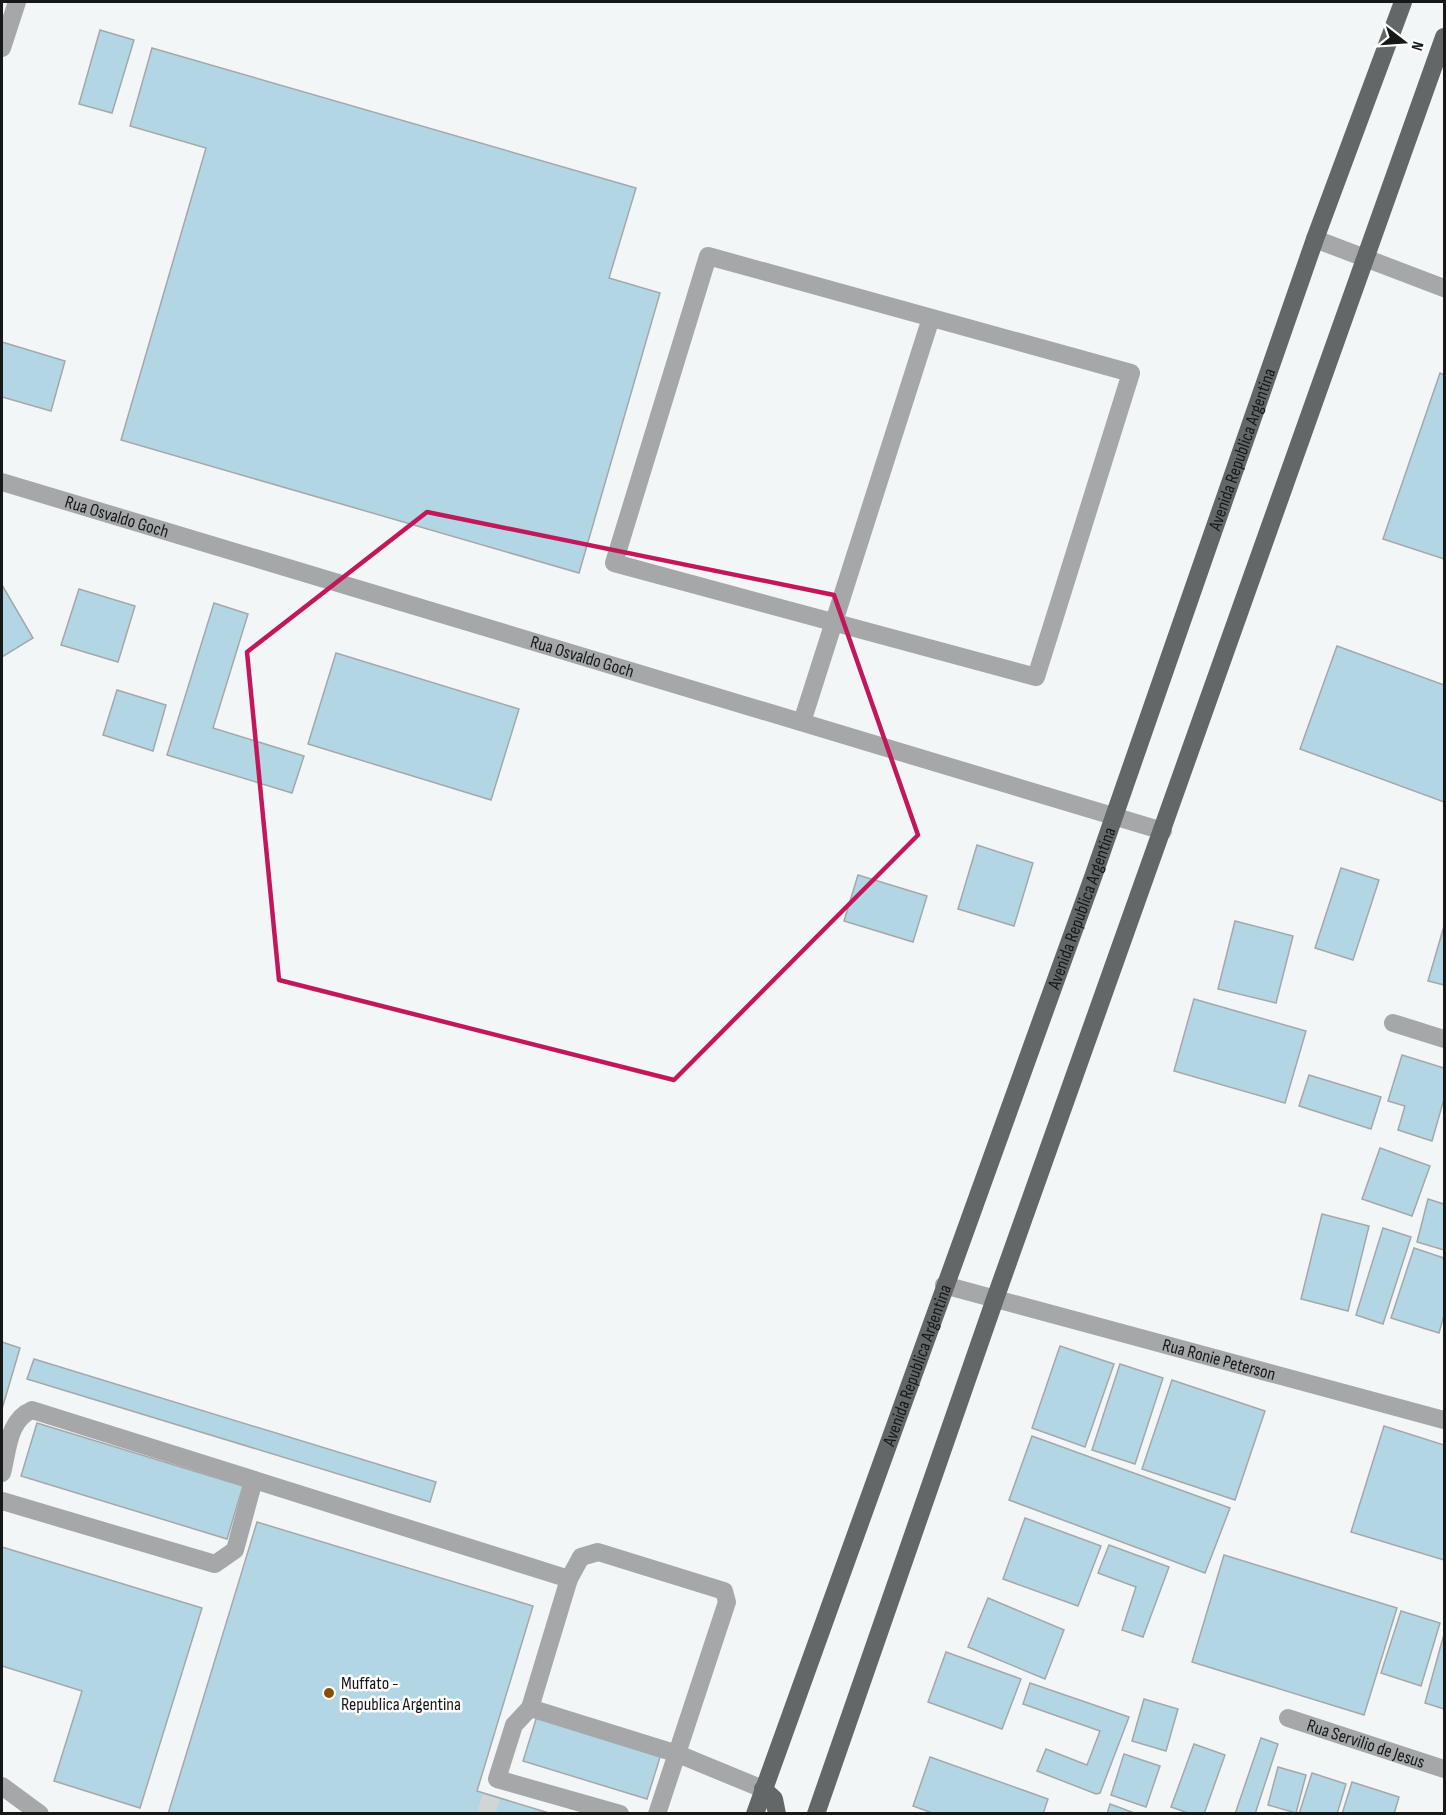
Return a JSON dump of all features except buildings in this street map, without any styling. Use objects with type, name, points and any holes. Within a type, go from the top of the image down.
[{"type":"main road","name":"Avenida Republica Argentina","points":[[755,1814],[1113,816],[1315,239],[1403,2]]},
{"type":"main road","points":[[816,1814],[995,1299],[1444,37]]},
{"type":"main road","points":[[763,1789],[774,1799],[777,1814]]},
{"type":"street","points":[[2,45],[17,2]]},
{"type":"street","points":[[1315,239],[1444,288]]},
{"type":"street","points":[[708,256],[931,318],[1131,373],[1036,677],[614,563],[708,256]]},
{"type":"street","points":[[802,722],[931,318]]},
{"type":"street","name":"Rua Osvaldo Goch","points":[[2,482],[1163,831]]},
{"type":"street","points":[[1393,1023],[1444,1039]]},
{"type":"street","name":"Rua Ronie Peterson","points":[[944,1285],[1444,1420]]},
{"type":"street","points":[[2,1473],[15,1422],[21,1415],[32,1410],[569,1580]]},
{"type":"street","points":[[2,1501],[215,1564],[235,1550],[254,1480]]},
{"type":"street","points":[[620,1814],[495,1787],[514,1725],[530,1707],[569,1580],[581,1557],[598,1551],[716,1586],[724,1591],[727,1602],[657,1814]]},
{"type":"street","points":[[530,1707],[678,1754],[763,1789]]},
{"type":"street","name":"Rua Servilio de Jesus","points":[[1288,1718],[1444,1769]]},
{"type":"street","points":[[2,1786],[40,1814]]},
{"type":"highlighted area","points":[[427,512],[834,595],[918,835],[674,1080],[279,980],[247,652]]},
{"type":"tunnel","points":[[486,1814],[492,1795]]},
{"type":"place","name":"Muffato - Republica Argentina","points":[[329,1693]]}]
